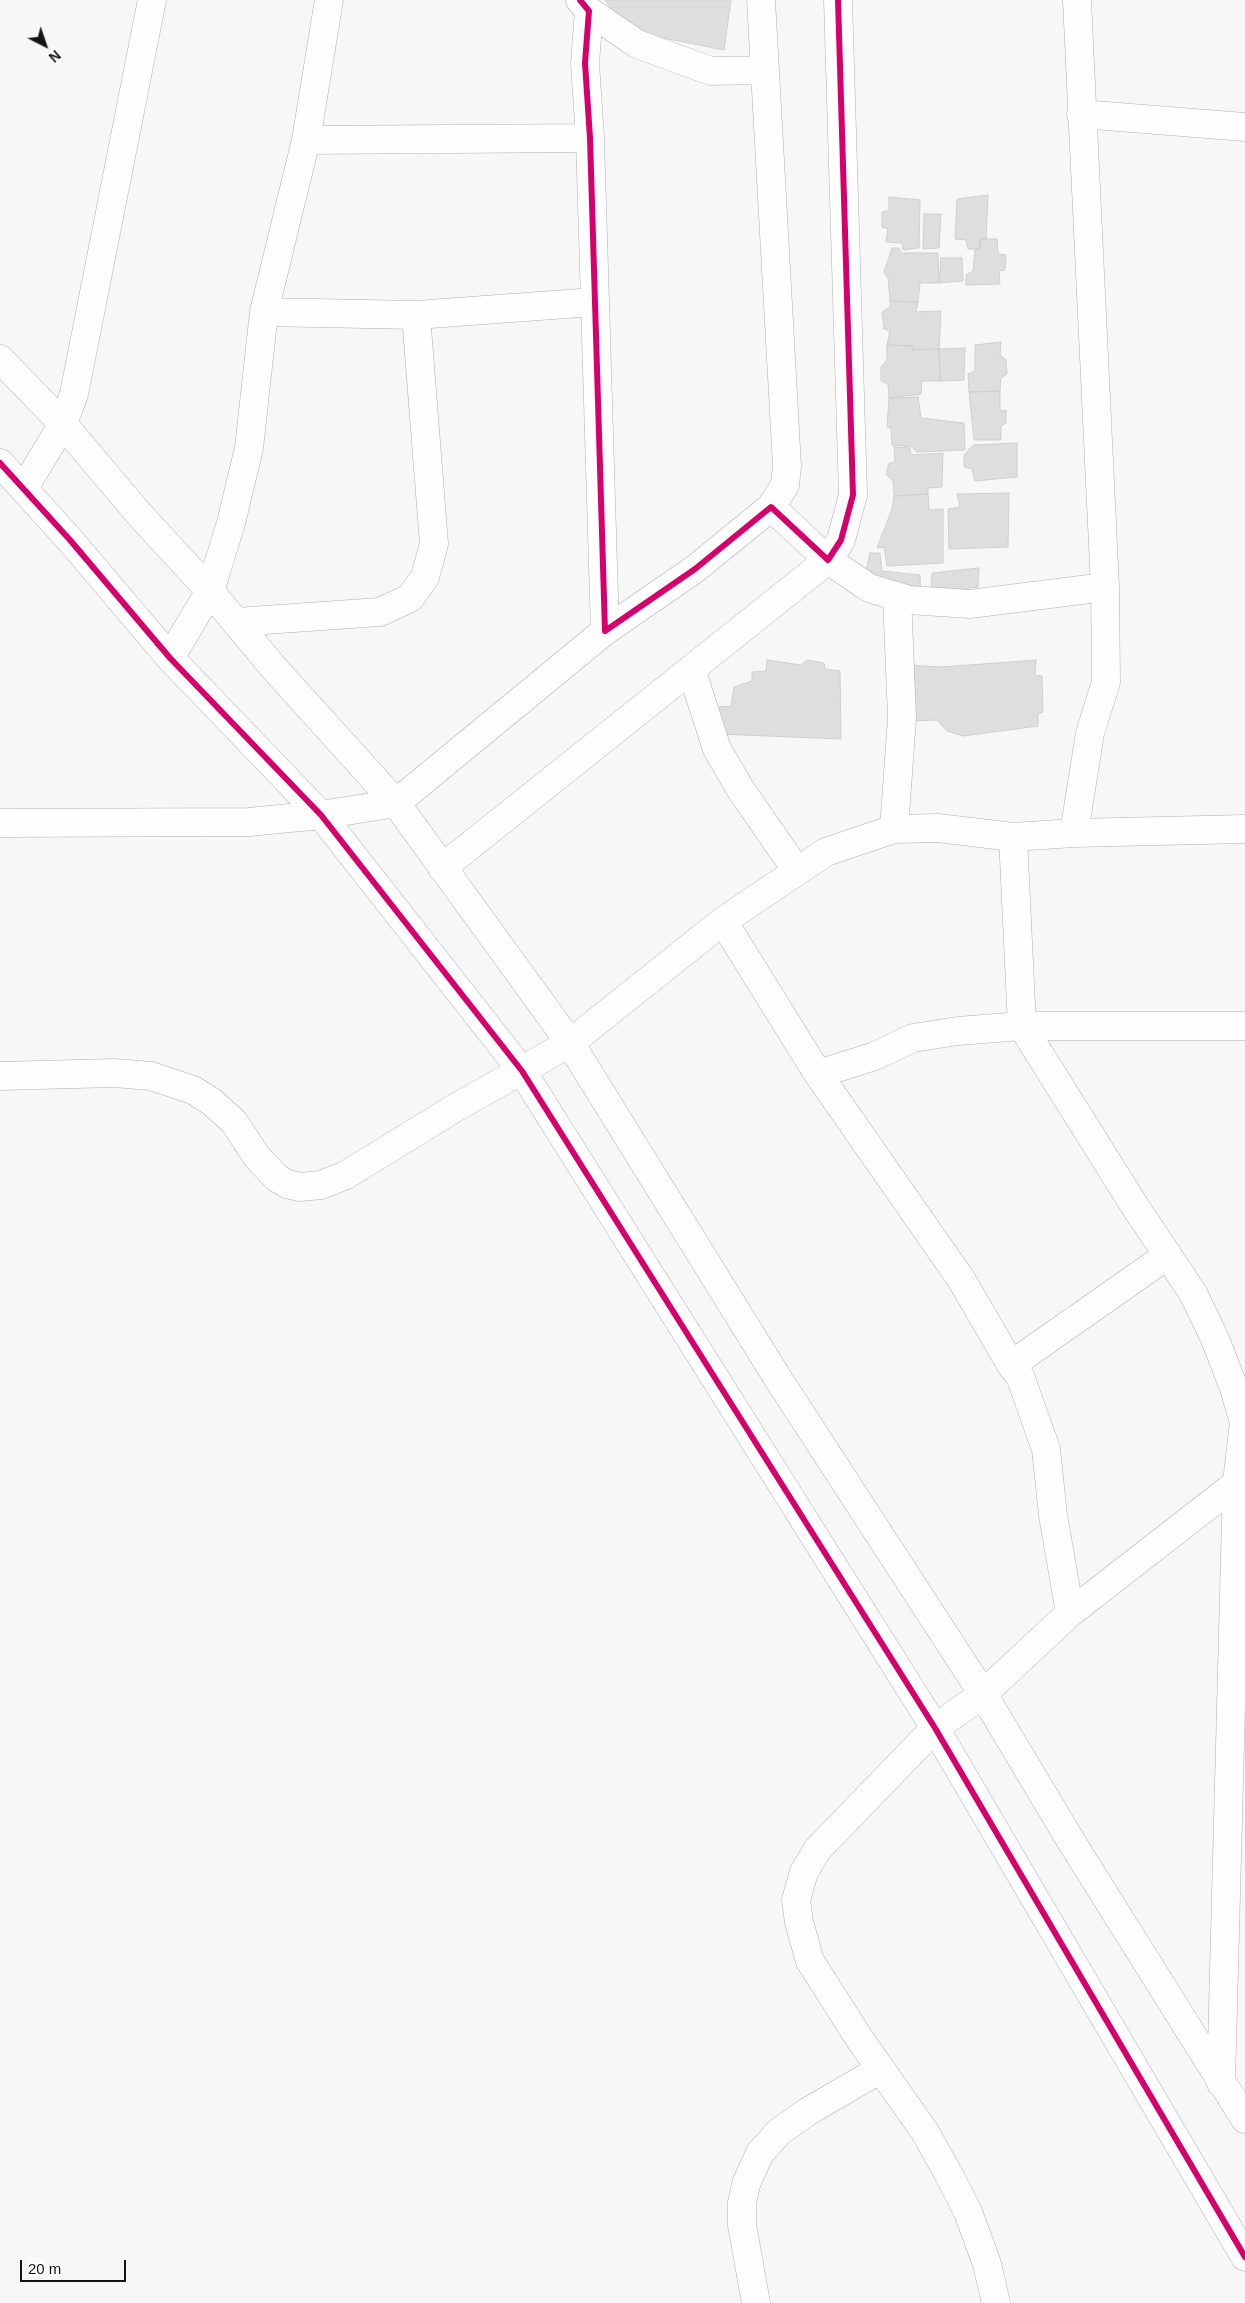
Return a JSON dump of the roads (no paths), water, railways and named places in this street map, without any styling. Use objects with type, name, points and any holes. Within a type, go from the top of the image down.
[{"type":"street","points":[[24,488],[63,424],[74,394],[152,0]]},
{"type":"street","points":[[170,658],[210,591],[231,523],[249,448],[264,312],[306,140],[329,0]]},
{"type":"street","points":[[0,823],[249,822],[321,815],[396,803],[605,632],[694,569],[771,508],[784,485],[787,466],[761,0]]},
{"type":"street","points":[[442,868],[828,560],[841,540],[853,495],[838,0]]},
{"type":"street","points":[[1074,833],[1090,733],[1106,682],[1108,648],[1080,114],[1077,0]]},
{"type":"street","points":[[584,5],[637,44],[711,71],[765,70]]},
{"type":"street","points":[[584,5],[585,63],[590,138],[605,632]]},
{"type":"street","points":[[1080,114],[1245,127]]},
{"type":"street","points":[[306,140],[590,138]]},
{"type":"street","points":[[264,312],[416,315],[594,302]]},
{"type":"street","points":[[236,622],[380,612],[410,598],[426,577],[434,544],[416,315]]},
{"type":"street","points":[[0,359],[63,424],[139,514],[210,591],[273,667],[396,803],[570,1043],[777,1377],[983,1694],[1245,2119]]},
{"type":"street","points":[[0,463],[24,488],[170,658],[321,815],[522,1071],[935,1728],[1245,2257]]},
{"type":"street","points":[[771,508],[828,560],[869,588],[909,600],[970,604],[1105,587]]},
{"type":"street","points":[[894,829],[902,718],[897,596]]},
{"type":"street","points":[[691,669],[717,750],[741,790],[797,871]]},
{"type":"street","points":[[0,1076],[114,1073],[151,1076],[194,1090],[218,1107],[234,1122],[266,1168],[287,1184],[300,1187],[321,1185],[346,1175],[455,1108],[570,1043],[723,921],[826,852],[894,829],[938,828],[1013,837],[1074,833],[1245,829]]},
{"type":"street","points":[[1013,837],[1022,1026],[1193,1293],[1215,1339],[1234,1388],[1244,1423],[1222,2083]]},
{"type":"street","points":[[723,921],[818,1074],[960,1279],[1011,1365],[1020,1376],[1046,1449],[1053,1515],[1070,1613]]},
{"type":"street","points":[[818,1074],[875,1056],[913,1038],[958,1031],[1022,1026],[1245,1026]]},
{"type":"street","points":[[1011,1365],[1168,1255]]},
{"type":"street","points":[[996,2303],[987,2264],[968,2212],[925,2132],[810,1961],[799,1922],[796,1900],[804,1872],[818,1849],[935,1728],[983,1694],[1070,1613],[1241,1480]]},
{"type":"street","points":[[756,2303],[742,2226],[742,2203],[746,2184],[760,2153],[779,2132],[807,2112],[881,2069]]}]
